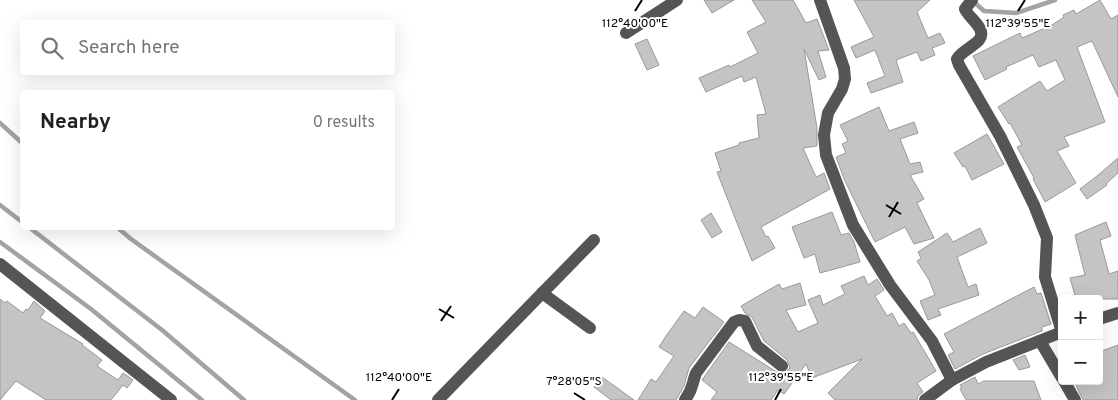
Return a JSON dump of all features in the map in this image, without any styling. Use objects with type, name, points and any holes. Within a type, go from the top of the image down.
[{"type":"street","points":[[626,33],[677,0]]},
{"type":"street","points":[[820,0],[844,68],[845,79],[842,89],[828,113],[824,135],[826,155],[853,225],[890,285],[932,341],[952,380]]},
{"type":"street","points":[[969,3],[966,11],[976,22],[981,34],[978,42],[961,52],[958,59],[959,65],[1000,136],[1034,205],[1047,238],[1045,277],[1058,319]]},
{"type":"street","points":[[438,400],[594,240]]},
{"type":"street","points":[[0,264],[171,400]]},
{"type":"street","points":[[542,293],[590,328]]},
{"type":"street","points":[[1103,319],[1118,313]]},
{"type":"street","points":[[685,400],[694,388],[693,381],[696,373],[734,322],[739,320],[745,321],[757,346],[782,366]]},
{"type":"street","points":[[925,400],[952,380],[986,362],[1058,334]]},
{"type":"street","points":[[1040,341],[1058,371]]},
{"type":"street","points":[[1066,385],[1075,400]]},
{"type":"building","points":[[704,0],[734,0],[712,13]]},
{"type":"building","points":[[752,0],[793,0],[806,23],[817,19],[829,50],[818,51],[826,77],[819,80],[804,49],[817,128],[817,146],[803,148],[816,177],[824,173],[830,189],[761,227],[775,248],[752,261],[717,172],[721,171],[715,153],[739,145],[739,143],[759,138],[757,115],[766,114],[756,77],[744,82],[742,76],[706,92],[699,78],[729,65],[730,67],[758,53],[747,32],[766,22]]},
{"type":"building","points":[[854,0],[930,0],[917,12],[928,38],[940,33],[945,43],[932,48],[935,55],[921,61],[917,52],[896,60],[903,82],[871,93],[867,83],[885,76],[875,50],[856,58],[851,47],[874,37]]},
{"type":"building","points":[[1100,0],[1111,19],[1118,15],[1118,97],[1092,41],[1077,47],[1105,122],[1064,137],[1069,146],[1057,151],[1076,183],[1045,202],[1017,147],[1022,145],[1010,123],[998,107],[1040,81],[1047,91],[1065,80],[1056,60],[1039,67],[1033,55],[1006,67],[1007,69],[985,80],[973,56],[1020,33],[1022,38],[1052,25],[1064,17],[1063,15],[1074,10],[1076,14]]},
{"type":"building","points":[[647,39],[659,65],[647,70],[635,44]]},
{"type":"building","points":[[879,107],[889,131],[914,122],[918,133],[900,139],[910,164],[920,162],[923,172],[910,175],[924,199],[917,203],[934,238],[914,244],[905,227],[875,242],[845,181],[836,157],[846,153],[842,144],[848,141],[840,125]]},
{"type":"building","points":[[987,134],[1004,164],[972,180],[965,166],[963,167],[954,153]]},
{"type":"building","points":[[1118,158],[1118,173],[1107,185],[1087,199],[1080,189]]},
{"type":"building","points":[[832,212],[841,235],[849,233],[860,262],[820,273],[815,254],[804,258],[792,227]]},
{"type":"building","points":[[711,213],[722,232],[712,238],[701,220]]},
{"type":"building","points":[[1106,222],[1111,236],[1100,240],[1109,274],[1118,271],[1118,299],[1103,299],[1103,295],[1075,295],[1070,278],[1085,275],[1075,235]]},
{"type":"building","points":[[980,228],[987,243],[957,257],[968,287],[976,284],[979,295],[938,309],[941,315],[928,320],[920,301],[935,295],[929,280],[917,261],[921,258],[918,252],[947,233],[953,242]]},
{"type":"building","points":[[864,276],[868,285],[877,279],[884,290],[875,296],[887,316],[892,313],[899,326],[904,323],[911,333],[913,332],[936,371],[917,383],[923,392],[918,396],[917,400],[835,400],[828,393],[862,359],[812,378],[806,364],[784,394],[778,390],[771,400],[711,400],[717,392],[702,380],[729,342],[780,374],[785,373],[790,368],[787,360],[764,341],[752,317],[745,313],[741,306],[779,284],[782,289],[800,283],[806,305],[786,310],[798,332],[818,323],[808,300],[820,295],[823,305],[845,294],[841,286]]},
{"type":"building","points":[[1034,287],[1037,294],[1041,293],[1051,324],[1042,327],[1042,331],[983,354],[955,369],[948,355],[954,352],[944,334]]},
{"type":"building","points":[[0,299],[5,303],[7,301],[23,313],[26,309],[28,310],[34,301],[45,311],[40,318],[83,344],[102,360],[97,366],[118,380],[123,373],[133,380],[127,388],[123,385],[111,400],[46,400],[16,381],[0,400]]},
{"type":"building","points":[[703,307],[724,322],[689,368],[684,386],[676,400],[638,400],[651,379],[656,382],[674,356],[659,347],[666,336],[684,311],[695,318]]},
{"type":"building","points":[[1118,345],[1118,400],[1083,400],[1076,385],[1103,385],[1103,351]]},
{"type":"building","points":[[1025,355],[1030,367],[1019,370],[1013,360]]},
{"type":"building","points":[[602,377],[634,400],[611,400],[594,387]]},
{"type":"building","points":[[975,377],[978,384],[984,381],[1034,381],[1041,400],[966,400],[960,385]]},
{"type":"waterway","points":[[973,1],[984,11],[1016,13],[1055,0]]},
{"type":"waterway","points":[[0,123],[20,141]]},
{"type":"waterway","points":[[0,205],[20,220]]},
{"type":"waterway","points":[[33,230],[162,330],[244,400]]},
{"type":"waterway","points":[[120,230],[355,400]]},
{"type":"waterway","points":[[0,242],[91,309],[202,400]]}]
